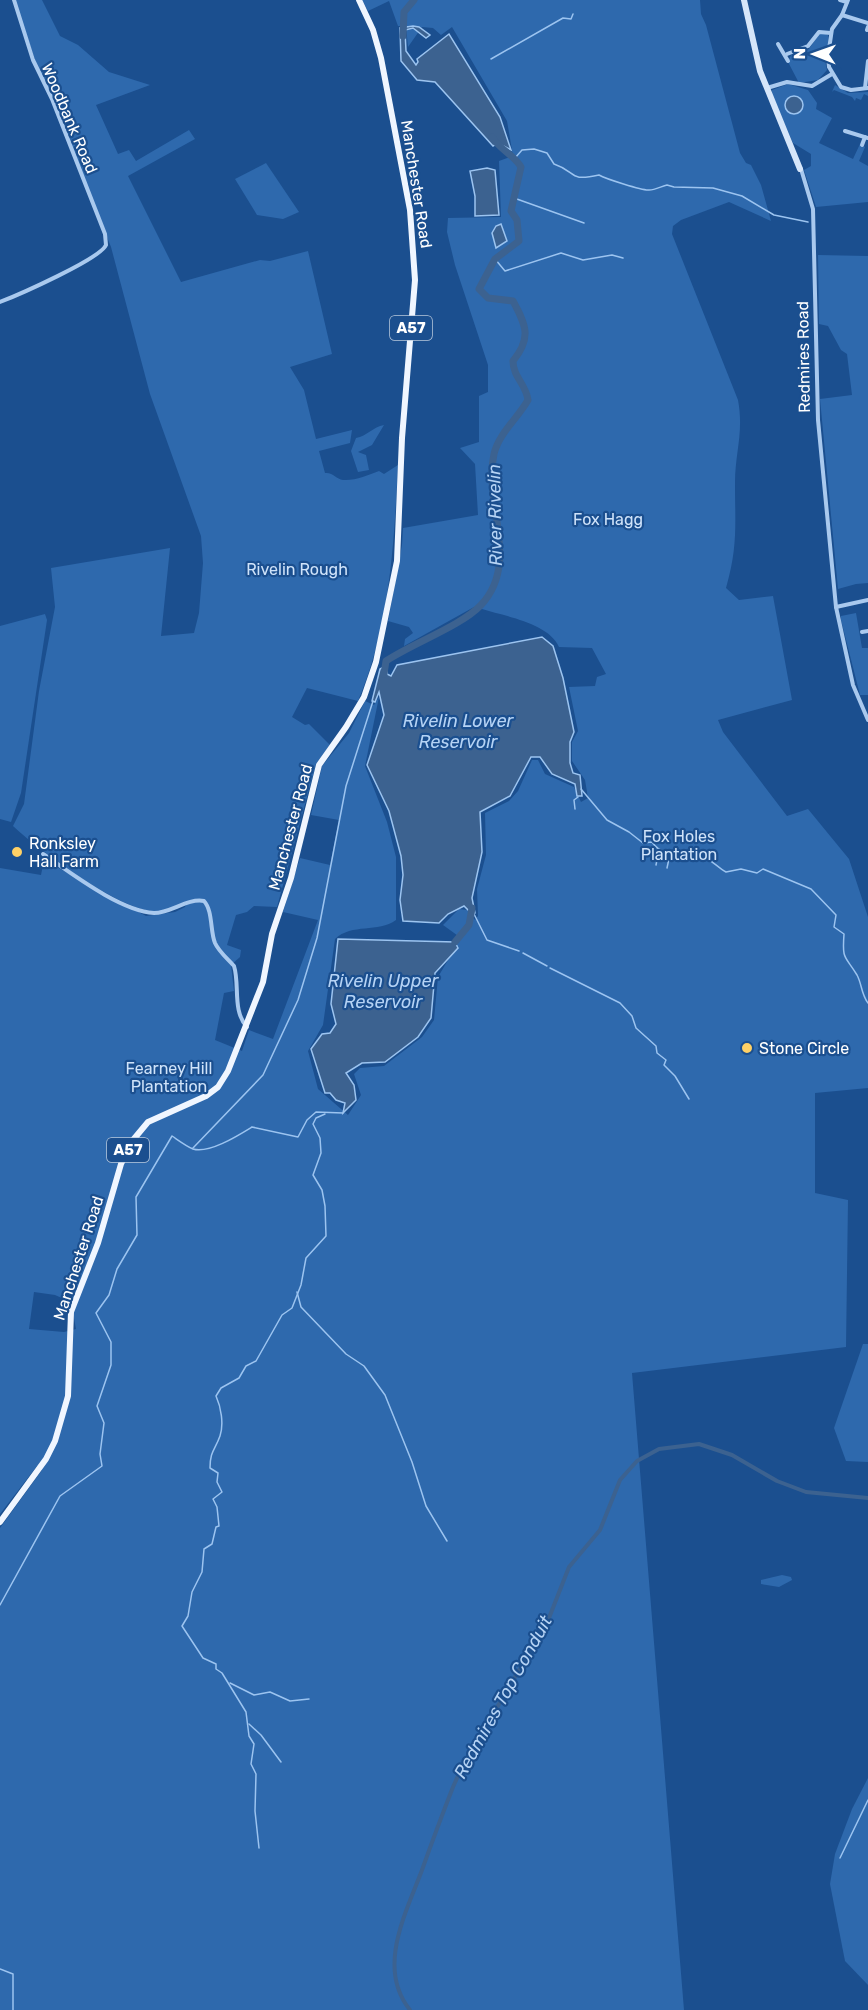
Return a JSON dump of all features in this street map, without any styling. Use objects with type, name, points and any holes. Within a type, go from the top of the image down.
[{"type":"main road","name":"Manchester Road","points":[[0,1522],[46,1460],[55,1441],[68,1396],[71,1312],[98,1243],[121,1164],[133,1140],[155,1117],[199,1100],[218,1087],[228,1071],[247,1027],[308,818],[316,774],[324,756],[346,727],[369,685],[397,561],[406,380],[414,300],[414,259],[407,192],[381,58],[373,30],[359,0]]},
{"type":"street","name":"Woodbank Road","points":[[0,302],[59,275],[102,251],[106,244],[105,234],[52,99],[24,38],[14,0]]},
{"type":"street","name":"Redmires Road","points":[[744,0],[766,88],[801,169],[813,210],[818,420],[836,607],[853,685],[868,720]]},
{"type":"street","points":[[840,0],[848,1],[831,33],[828,60],[832,74],[845,89],[867,88],[868,61]]},
{"type":"street","points":[[842,15],[868,27]]},
{"type":"street","points":[[787,54],[808,46],[819,32],[831,33]]},
{"type":"street","points":[[778,44],[787,54],[789,61]]},
{"type":"street","points":[[766,88],[787,82],[812,86],[832,74]]},
{"type":"street","points":[[845,130],[867,138],[862,145]]},
{"type":"street","points":[[836,607],[868,600]]},
{"type":"street","points":[[862,632],[868,631]]},
{"type":"street","points":[[43,854],[118,902],[140,910],[158,913],[204,901],[209,910],[210,931],[217,947],[236,970],[236,994],[242,1020],[247,1027]]},
{"type":"green space","points":[[15,0],[42,0],[60,36],[78,45],[109,72],[150,85],[96,105],[118,154],[129,150],[136,161],[189,130],[195,139],[128,176],[181,282],[260,260],[270,261],[308,251],[332,354],[290,367],[304,390],[316,439],[352,430],[350,443],[319,451],[325,473],[343,480],[352,480],[379,471],[384,474],[398,465],[395,525],[384,614],[369,673],[358,701],[307,688],[292,717],[305,725],[309,724],[330,745],[316,764],[277,907],[254,906],[247,912],[236,915],[227,945],[241,950],[240,957],[231,965],[234,991],[224,993],[215,1040],[242,1051],[249,1030],[273,1039],[318,920],[283,912],[300,858],[330,865],[339,820],[311,815],[322,766],[349,733],[365,701],[374,705],[379,697],[365,766],[387,822],[396,857],[396,920],[381,926],[349,931],[335,939],[323,1025],[308,1051],[318,1089],[348,1115],[361,1095],[354,1074],[360,1068],[384,1066],[422,1037],[434,1020],[438,977],[461,938],[443,925],[459,909],[467,910],[475,920],[478,916],[477,889],[486,855],[485,813],[509,801],[518,791],[532,760],[538,760],[545,774],[574,787],[581,802],[588,798],[585,780],[572,761],[572,742],[578,731],[569,687],[595,686],[597,677],[606,674],[592,648],[559,647],[554,639],[536,626],[474,607],[404,646],[405,639],[413,633],[409,627],[388,621],[403,528],[478,515],[475,464],[460,448],[479,442],[479,396],[488,392],[488,365],[455,265],[447,232],[448,218],[501,217],[499,161],[513,156],[507,121],[452,27],[441,35],[433,28],[422,27],[408,47],[406,26],[398,26],[389,1],[368,11],[362,0],[700,0],[701,14],[706,25],[740,153],[746,163],[751,165],[761,185],[771,221],[729,202],[681,220],[673,226],[672,234],[738,400],[740,412],[735,472],[735,536],[726,588],[739,600],[773,596],[792,700],[718,720],[723,732],[787,816],[808,809],[849,859],[868,917],[868,1088],[815,1093],[815,1193],[848,1200],[846,1347],[632,1373],[684,2010],[0,2010],[0,1528],[42,1470],[37,1466],[0,1514],[0,868],[41,875],[44,860],[146,916],[175,912],[185,907],[187,902],[165,910],[151,911],[118,899],[98,889],[59,863],[13,826],[24,804],[39,691],[55,607],[51,568],[170,548],[161,636],[194,633],[199,613],[203,563],[201,536],[150,394],[111,247],[37,66]],"holes":[[[34,1292],[55,1295],[71,1302],[76,1329],[64,1332],[29,1329]]]},
{"type":"green space","points":[[819,34],[828,35],[827,70],[818,80],[799,83],[788,62],[791,55],[809,49]]},
{"type":"green space","points":[[788,84],[808,90],[817,103],[816,109],[832,118],[819,143],[853,159],[860,144],[865,147],[859,161],[868,166],[868,202],[816,207],[804,170],[811,166],[811,154],[793,143],[772,95],[772,90]]},
{"type":"green space","points":[[835,85],[848,93],[868,92],[868,96],[864,94],[861,100],[856,98],[855,101],[852,97],[834,90],[832,92]]},
{"type":"green space","points":[[266,163],[299,212],[283,219],[257,215],[235,179]]},
{"type":"green space","points":[[818,255],[868,256],[868,583],[838,589],[820,399],[852,395],[847,354],[841,350],[828,326],[819,324]]},
{"type":"green space","points":[[384,425],[372,445],[358,452],[366,455],[369,470],[358,472],[351,451],[356,438]]},
{"type":"green space","points":[[856,613],[862,648],[868,648],[868,695],[860,695],[841,620],[841,616]]},
{"type":"green space","points":[[45,614],[47,620],[21,793],[11,822],[0,819],[0,626]]},
{"type":"green space","points":[[863,1344],[868,1344],[868,1462],[846,1461],[834,1428]]},
{"type":"green space","points":[[782,1575],[791,1577],[792,1580],[779,1587],[761,1584],[761,1580]]},
{"type":"green space","points":[[868,1778],[868,1985],[845,1961],[830,1884],[835,1854],[852,1809]]},
{"type":"water","points":[[419,27],[430,35],[426,38],[413,28],[405,30],[406,51],[416,65],[417,59],[449,34],[500,117],[511,150],[498,143],[493,146],[435,82],[417,80],[401,61],[400,28]]},
{"type":"water","points":[[794,96],[800,99],[803,105],[800,111],[794,114],[788,111],[785,105],[788,99]]},
{"type":"water","points":[[487,168],[495,170],[499,215],[475,216],[475,196],[470,171]]},
{"type":"water","points":[[501,224],[507,241],[496,248],[492,233],[496,226]]},
{"type":"water","name":"Rivelin Lower Reservoir","points":[[542,637],[553,646],[563,678],[574,732],[570,742],[570,763],[573,773],[580,775],[582,796],[577,796],[575,784],[552,774],[540,757],[531,757],[510,796],[480,812],[482,852],[472,898],[475,913],[473,915],[464,906],[448,914],[439,923],[403,921],[400,900],[403,875],[401,856],[389,811],[367,765],[384,715],[379,692],[375,702],[372,701],[380,669],[387,665],[387,674],[391,676],[397,665]]},
{"type":"water","name":"Rivelin Upper Reservoir","points":[[338,939],[455,942],[458,948],[435,973],[431,1018],[418,1037],[385,1062],[362,1063],[346,1073],[354,1085],[356,1100],[343,1113],[345,1103],[336,1100],[330,1093],[325,1093],[311,1049],[322,1034],[330,1033],[336,1024],[331,1004]]},
{"type":"waterway","name":"River Rivelin","points":[[403,36],[404,12],[414,0]]},
{"type":"waterway","points":[[491,59],[563,18],[571,19],[573,14]]},
{"type":"waterway","name":"River Rivelin","points":[[384,674],[386,661],[462,620],[481,605],[493,588],[498,570],[500,551],[493,492],[494,454],[504,432],[528,400],[525,389],[515,372],[513,361],[525,338],[521,317],[513,301],[488,298],[479,289],[495,259],[519,241],[517,220],[511,211],[521,167],[492,137]]},
{"type":"waterway","points":[[515,158],[522,150],[534,149],[547,153],[554,164],[577,177],[599,175],[644,190],[667,185],[713,188],[742,196],[774,215],[808,222]]},
{"type":"waterway","points":[[514,198],[584,223]]},
{"type":"waterway","points":[[495,259],[505,271],[561,253],[583,260],[612,255],[623,258]]},
{"type":"waterway","points":[[193,1148],[263,1075],[298,1000],[317,938],[346,786],[373,701]]},
{"type":"waterway","points":[[581,789],[607,820],[643,843],[652,842],[657,848],[668,853],[701,856],[726,872],[741,869],[757,873],[763,869],[811,889],[836,915],[834,927],[844,934],[845,957],[857,975],[868,1003]]},
{"type":"waterway","points":[[575,809],[574,800],[578,797]]},
{"type":"waterway","points":[[656,865],[659,851]]},
{"type":"waterway","points":[[667,868],[670,854]]},
{"type":"waterway","name":"River Rivelin","points":[[455,942],[469,925],[472,908]]},
{"type":"waterway","points":[[473,912],[487,940],[519,951]]},
{"type":"waterway","points":[[523,953],[547,966]]},
{"type":"waterway","points":[[550,968],[620,1003],[632,1016],[636,1028],[656,1046],[657,1053],[666,1060],[664,1065],[675,1076],[689,1099]]},
{"type":"waterway","points":[[0,1605],[60,1496],[102,1466],[100,1454],[104,1423],[97,1406],[111,1365],[111,1342],[96,1313],[109,1295],[117,1269],[137,1235],[136,1197],[172,1136],[190,1148],[200,1150],[224,1143],[252,1127],[298,1137],[307,1120],[316,1112],[343,1113]]},
{"type":"waterway","points":[[259,1848],[255,1811],[256,1774],[251,1764],[254,1744],[249,1736],[246,1712],[222,1673],[216,1669],[216,1664],[203,1658],[182,1626],[188,1616],[192,1592],[202,1572],[204,1549],[212,1544],[216,1527],[219,1526],[217,1507],[213,1499],[222,1492],[217,1482],[218,1473],[210,1468],[212,1454],[222,1426],[221,1410],[216,1396],[221,1388],[239,1378],[246,1366],[256,1361],[282,1315],[292,1308],[301,1285],[306,1258],[326,1236],[322,1190],[313,1175],[321,1153],[320,1138],[313,1124],[316,1118],[325,1114]]},
{"type":"waterway","points":[[297,1292],[301,1307],[346,1354],[364,1366],[385,1395],[412,1462],[426,1506],[447,1541]]},
{"type":"waterway","name":"Redmires Top Conduit","points":[[410,2010],[400,1994],[395,1976],[397,1940],[453,1787],[463,1765],[547,1623],[569,1567],[600,1530],[620,1480],[637,1461],[659,1449],[699,1444],[732,1455],[777,1481],[806,1492],[868,1498]]},
{"type":"waterway","points":[[230,1683],[254,1695],[270,1692],[290,1701],[309,1699]]},
{"type":"waterway","points":[[249,1724],[261,1735],[281,1762]]},
{"type":"waterway","points":[[840,1858],[868,1800]]},
{"type":"waterway","points":[[0,1969],[13,1974],[13,2010]]},
{"type":"place","name":"Ronksley Hall Farm","points":[[17,852]]},
{"type":"place","name":"Stone Circle","points":[[747,1048]]},
{"type":"park label","name":"Fox Hagg","points":[[608,519]]},
{"type":"park label","name":"Rivelin Rough","points":[[297,569]]},
{"type":"park label","name":"Fox Holes Plantation","points":[[679,845]]},
{"type":"park label","name":"Fearney Hill Plantation","points":[[169,1077]]}]
